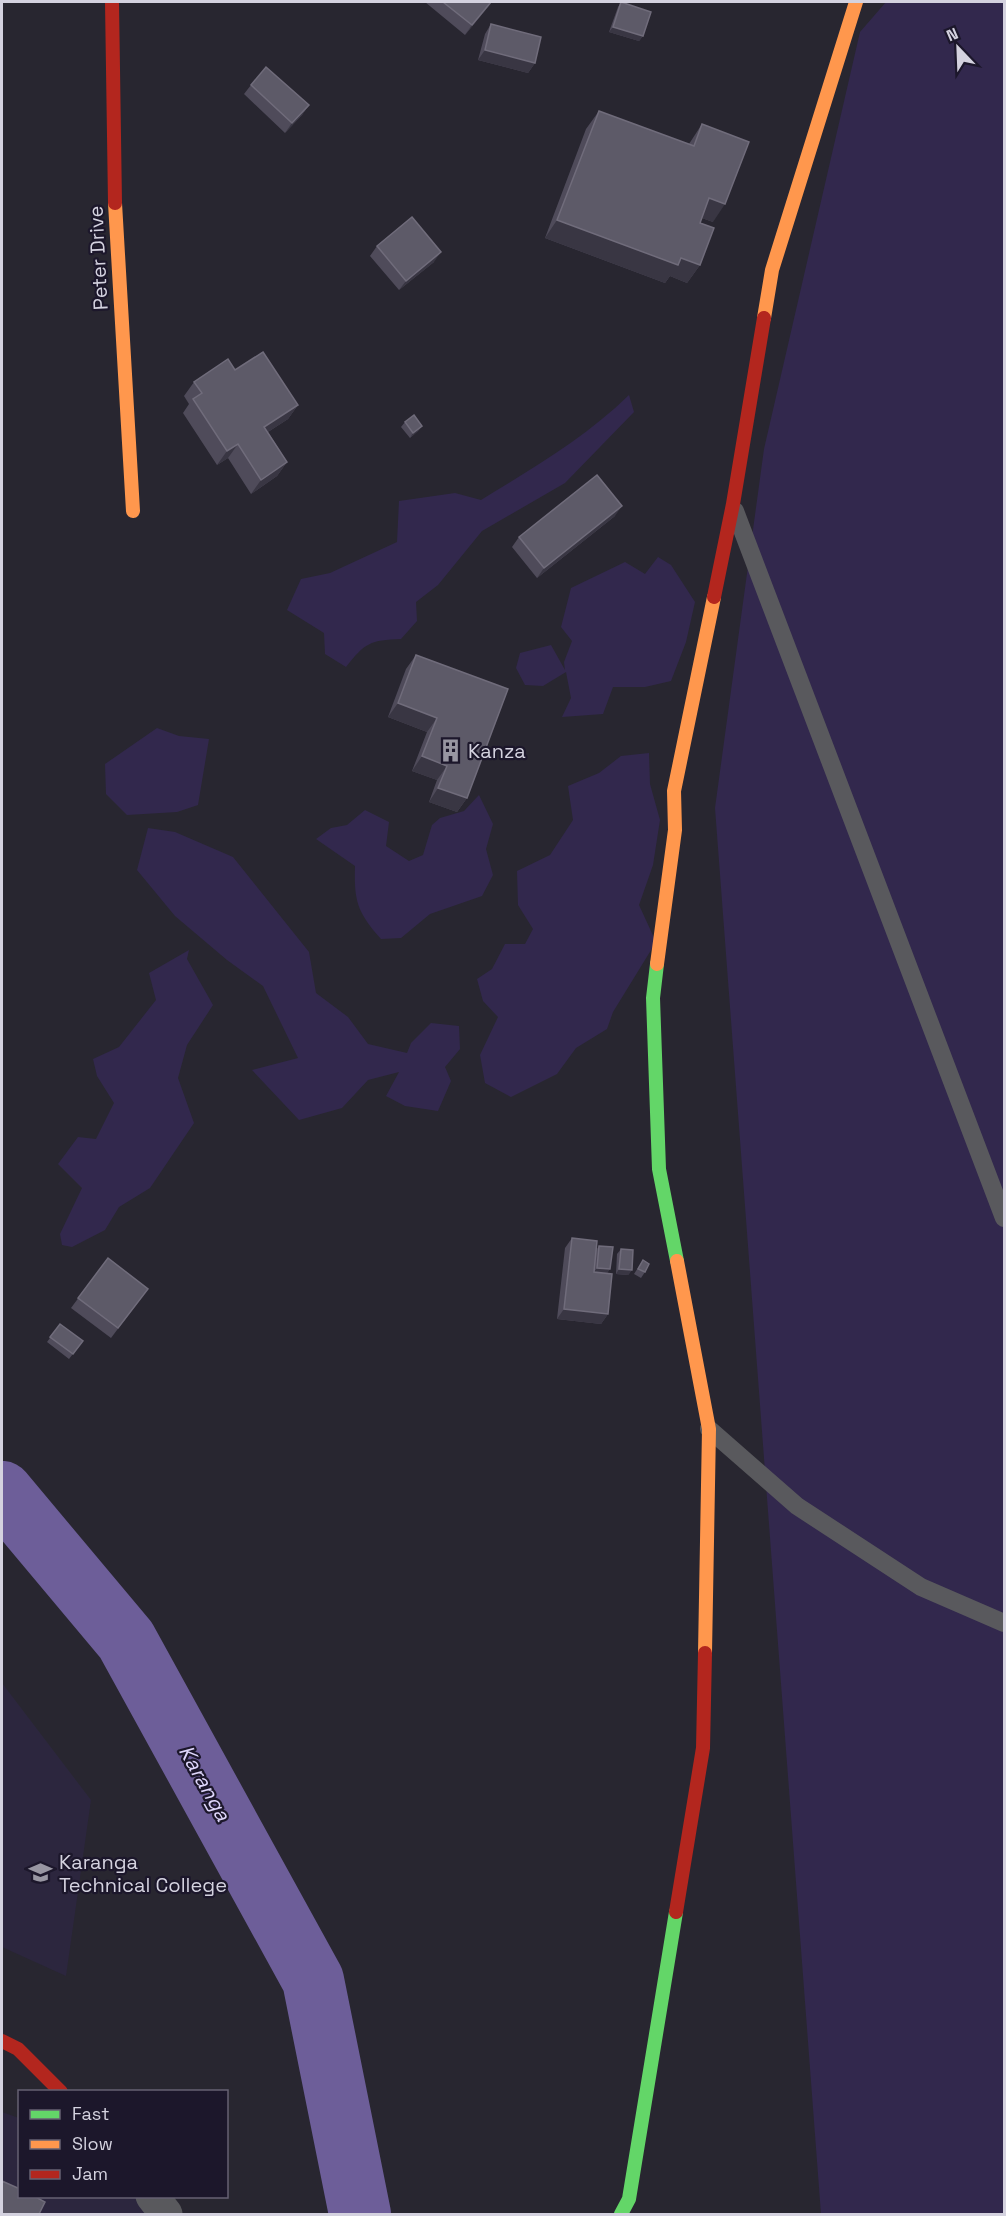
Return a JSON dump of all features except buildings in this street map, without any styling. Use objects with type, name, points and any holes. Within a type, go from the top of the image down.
[{"type":"street","name":"Peter Drive","points":[[112,2],[115,230],[134,511]]},
{"type":"street","points":[[621,2214],[629,2199],[703,1748],[709,1429],[659,1169],[652,998],[675,830],[674,791],[733,504],[772,270],[856,2]]},
{"type":"street","points":[[2,2041],[18,2049],[60,2090]]},
{"type":"street","points":[[154,2198],[166,2214]]},
{"type":"lane","points":[[733,504],[1005,1218]]},
{"type":"lane","points":[[709,1429],[797,1506],[921,1587],[1005,1623]]},
{"type":"shaded area","points":[[886,2],[1004,2],[1004,2214],[821,2214],[715,808],[764,449],[860,32]]},
{"type":"shaded area","points":[[629,395],[634,412],[565,483],[482,531],[438,585],[416,602],[417,621],[401,639],[382,640],[369,644],[346,667],[325,654],[324,633],[287,610],[301,579],[330,573],[397,542],[399,501],[455,493],[481,500],[577,439]]},
{"type":"shaded area","points":[[658,557],[671,565],[695,602],[686,642],[671,681],[645,687],[613,687],[603,714],[562,717],[571,698],[566,672],[543,686],[525,685],[516,668],[520,653],[551,645],[565,670],[564,662],[572,641],[561,627],[571,588],[625,562],[645,574]]},
{"type":"shaded area","points":[[157,728],[179,736],[209,739],[198,805],[177,812],[127,815],[106,794],[105,764]]},
{"type":"shaded area","points":[[649,753],[650,784],[660,820],[653,865],[639,905],[656,942],[613,1012],[607,1029],[576,1048],[557,1074],[511,1097],[485,1083],[480,1055],[498,1017],[483,1001],[477,979],[492,969],[505,944],[525,944],[533,929],[518,905],[517,871],[550,855],[573,820],[568,786],[599,773],[621,756]]},
{"type":"shaded area","points":[[479,795],[493,824],[486,849],[493,875],[482,896],[430,914],[401,938],[381,939],[359,906],[355,888],[355,866],[316,839],[331,828],[347,825],[365,810],[389,822],[386,846],[409,861],[423,855],[432,825],[440,818],[464,811]]},
{"type":"shaded area","points":[[148,828],[175,832],[233,857],[309,952],[316,993],[348,1017],[368,1044],[407,1053],[411,1043],[431,1023],[459,1026],[460,1049],[445,1067],[451,1081],[438,1111],[405,1106],[386,1096],[399,1072],[368,1080],[342,1108],[299,1120],[252,1070],[298,1058],[263,986],[227,960],[175,916],[137,870]]},
{"type":"shaded area","points":[[189,950],[187,959],[213,1005],[187,1045],[178,1078],[194,1123],[150,1188],[119,1207],[105,1230],[72,1247],[62,1245],[60,1234],[82,1188],[58,1164],[78,1137],[96,1139],[114,1103],[97,1076],[93,1059],[119,1047],[156,1000],[149,973]]},
{"type":"shaded area","name":"Karanga Technical College","points":[[2,1683],[91,1800],[66,1976],[2,1947]]},
{"type":"shaded area","points":[[2,2112],[18,2118],[18,2198],[146,2198],[151,2214],[2,2214]]},
{"type":"waterway","name":"Karanga","points":[[2,1492],[126,1640],[313,1980],[360,2214]]},
{"type":"traffic: fast","points":[[657,964],[653,998],[659,1169],[677,1261]]},
{"type":"traffic: fast","points":[[621,2214],[629,2199],[676,1912]]},
{"type":"traffic: slow","points":[[764,318],[772,270],[856,2]]},
{"type":"traffic: slow","points":[[115,203],[133,511]]},
{"type":"traffic: slow","points":[[657,964],[675,830],[674,791],[714,597]]},
{"type":"traffic: slow","points":[[677,1261],[709,1429],[705,1653]]},
{"type":"traffic: jam","points":[[112,2],[115,203]]},
{"type":"traffic: jam","points":[[714,597],[733,504],[764,318]]},
{"type":"traffic: jam","points":[[676,1912],[703,1748],[705,1653]]},
{"type":"traffic: jam","points":[[2,2041],[18,2049],[59,2090]]},
{"type":"place","name":"Kanza","points":[[450,751]]},
{"type":"place","name":"Karanga Technical College","points":[[41,1873]]}]
